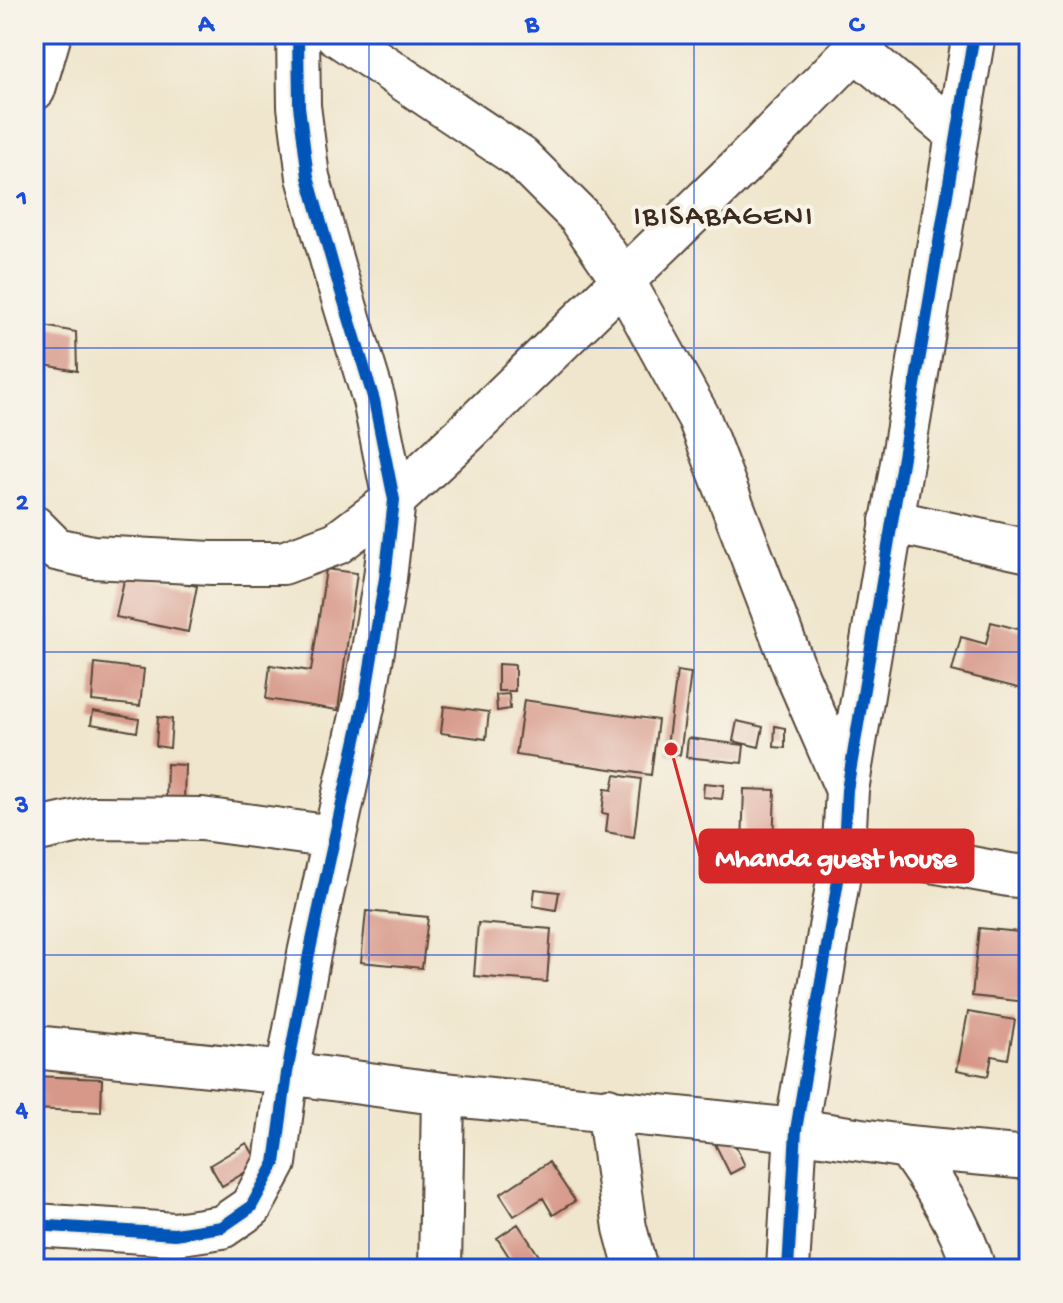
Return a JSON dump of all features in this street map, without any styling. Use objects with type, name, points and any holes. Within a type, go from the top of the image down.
[{"type":"street","points":[[34,89],[50,34]]},
{"type":"street","points":[[34,1225],[175,1234],[222,1227],[251,1207],[275,1163],[287,1073],[309,954],[365,698],[394,500],[374,400],[308,177],[299,106],[298,34]]},
{"type":"street","points":[[336,34],[521,158],[579,216],[623,280],[699,418],[797,675],[847,790]]},
{"type":"street","points":[[788,1269],[796,1130],[844,845],[847,790],[974,34]]},
{"type":"street","points":[[34,527],[56,549],[92,557],[283,563],[337,543],[394,500],[467,432],[747,160],[863,42],[957,134]]},
{"type":"street","points":[[891,521],[1029,551]]},
{"type":"street","points":[[34,831],[93,818],[202,819],[333,837]]},
{"type":"street","points":[[844,845],[1029,877]]},
{"type":"street","points":[[34,1047],[287,1073],[443,1094],[796,1130],[908,1147],[1029,1158]]},
{"type":"street","points":[[440,1269],[443,1094]]},
{"type":"street","points":[[608,1109],[625,1228],[636,1269]]},
{"type":"street","points":[[908,1147],[945,1200],[974,1269]]},
{"type":"building","points":[[34,324],[76,332],[77,371],[34,363]]},
{"type":"building","points":[[326,569],[357,573],[338,710],[266,699],[270,665],[311,671]]},
{"type":"building","points":[[126,571],[197,586],[188,632],[116,617]]},
{"type":"building","points":[[991,622],[1029,632],[1029,662],[1022,689],[952,671],[961,637],[986,644]]},
{"type":"building","points":[[95,663],[144,669],[140,706],[92,701]]},
{"type":"building","points":[[498,664],[515,665],[515,691],[498,691]]},
{"type":"building","points":[[677,671],[691,673],[680,755],[666,753]]},
{"type":"building","points":[[509,694],[510,709],[497,711],[496,695]]},
{"type":"building","points":[[524,700],[658,720],[651,775],[516,755]]},
{"type":"building","points":[[444,706],[489,712],[486,739],[441,733]]},
{"type":"building","points":[[93,711],[139,719],[137,732],[91,724]]},
{"type":"building","points":[[158,717],[172,719],[170,748],[156,746]]},
{"type":"building","points":[[737,721],[763,727],[759,747],[733,741]]},
{"type":"building","points":[[775,726],[785,728],[785,748],[774,747]]},
{"type":"building","points":[[688,738],[744,745],[742,763],[686,757]]},
{"type":"building","points":[[167,764],[185,765],[184,802],[166,801]]},
{"type":"building","points":[[615,775],[641,779],[634,837],[606,832],[608,814],[602,813],[605,789],[612,790]]},
{"type":"building","points":[[704,783],[724,785],[722,799],[703,797]]},
{"type":"building","points":[[744,789],[775,790],[773,846],[742,845]]},
{"type":"building","points":[[535,889],[559,892],[556,910],[533,906]]},
{"type":"building","points":[[366,911],[428,917],[422,968],[361,962]]},
{"type":"building","points":[[478,923],[551,929],[547,982],[474,976]]},
{"type":"building","points":[[979,928],[1029,933],[1028,1002],[972,996]]},
{"type":"building","points":[[968,1012],[1015,1020],[1008,1059],[992,1056],[988,1076],[957,1070]]},
{"type":"building","points":[[34,1076],[102,1079],[101,1112],[34,1109]]},
{"type":"building","points":[[731,1136],[745,1166],[730,1174],[715,1144]]},
{"type":"building","points":[[247,1143],[259,1164],[222,1186],[210,1165]]},
{"type":"building","points":[[549,1162],[575,1201],[553,1215],[543,1198],[514,1216],[500,1194]]},
{"type":"building","points":[[518,1224],[545,1265],[539,1269],[517,1269],[497,1238]]},
{"type":"cycle path","points":[[34,1225],[175,1234],[222,1227],[251,1207],[275,1163],[287,1073],[309,954],[365,698],[394,500],[374,400],[308,177],[299,106],[298,34]]},
{"type":"cycle path","points":[[788,1269],[796,1130],[844,845],[847,790],[974,34]]},
{"type":"place","name":"Mhanda guest house","points":[[671,749]]},
{"type":"district","name":"IBISABAGENI","points":[[724,214]]}]
